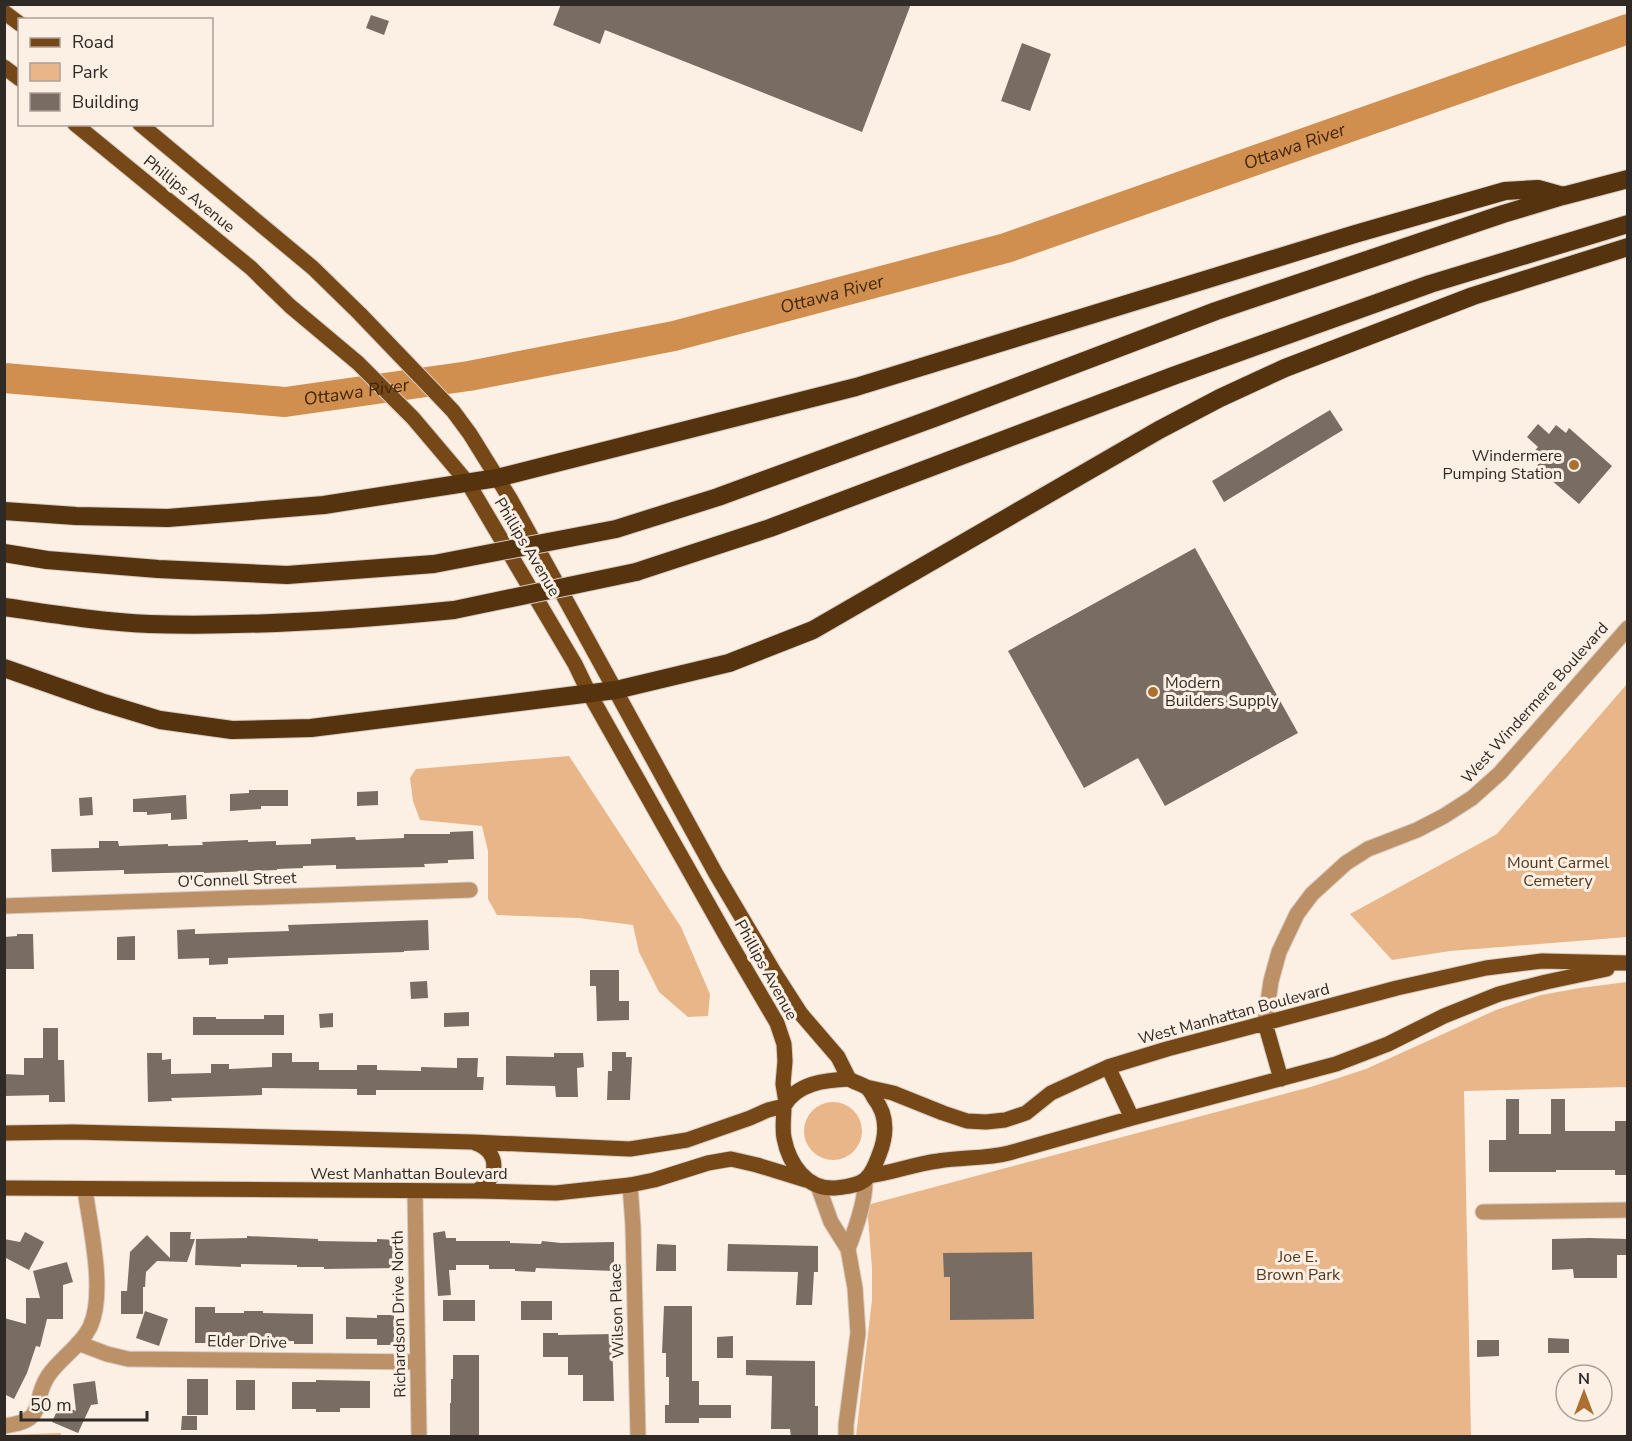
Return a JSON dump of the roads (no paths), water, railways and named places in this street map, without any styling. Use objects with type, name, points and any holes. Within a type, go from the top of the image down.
[{"type":"highway","points":[[4,553],[47,560],[158,569],[287,575],[434,564],[616,529],[718,497],[934,418],[1216,310],[1563,196],[1628,179]]},
{"type":"highway","points":[[4,511],[76,516],[168,518],[324,506],[497,478],[856,387],[1355,234],[1505,191],[1538,189],[1563,196]]},
{"type":"highway","points":[[4,607],[147,624],[236,625],[365,619],[454,610],[636,572],[770,528],[1173,376],[1430,284],[1628,224]]},
{"type":"highway","points":[[4,668],[160,720],[232,730],[311,729],[616,690],[729,663],[813,630],[1159,430],[1220,398],[1285,368],[1473,296],[1628,247]]},
{"type":"main road","points":[[4,12],[18,22]]},
{"type":"main road","points":[[4,67],[18,78]]},
{"type":"main road","name":"Phillips Avenue","points":[[77,126],[251,268],[290,306],[338,345],[394,397],[468,483],[575,664],[589,693],[777,1023],[784,1044],[785,1104]]},
{"type":"main road","name":"Phillips Avenue","points":[[142,126],[314,268],[453,411],[512,500],[716,874],[774,972],[801,1014],[838,1057],[849,1080]]},
{"type":"main road","name":"West Manhattan Boulevard","points":[[866,1087],[893,1094],[967,1121],[1005,1120],[1026,1113],[1051,1094],[1108,1067],[1167,1049],[1397,988],[1486,968],[1542,961],[1628,964]]},
{"type":"main road","name":"West Manhattan Boulevard","points":[[866,1178],[937,1161],[1009,1154],[1132,1118],[1281,1080],[1361,1056],[1444,1016],[1499,994],[1628,964]]},
{"type":"main road","points":[[1265,1023],[1281,1080]]},
{"type":"main road","points":[[1108,1067],[1132,1118]]},
{"type":"main road","points":[[829,1080],[849,1080],[866,1087],[877,1101],[885,1118],[882,1149],[872,1173],[857,1184],[843,1187],[830,1188],[812,1183],[795,1167],[788,1151],[784,1137],[785,1104],[811,1084],[829,1080]]},
{"type":"main road","name":"West Manhattan Boulevard","points":[[4,1133],[74,1132],[473,1142],[630,1149],[687,1140],[785,1104]]},
{"type":"main road","points":[[473,1142],[488,1150],[494,1166],[489,1182],[476,1191]]},
{"type":"main road","name":"West Manhattan Boulevard","points":[[4,1188],[556,1193],[630,1185],[708,1163],[731,1159],[812,1183]]},
{"type":"street","name":"West Windermere Boulevard","points":[[1265,1023],[1271,981],[1279,952],[1297,914],[1312,894],[1346,863],[1368,849],[1417,830],[1472,798],[1500,773],[1628,628]]},
{"type":"street","name":"O'Connell Street","points":[[4,906],[470,890]]},
{"type":"street","points":[[848,1249],[866,1178]]},
{"type":"street","points":[[812,1183],[831,1222],[848,1249],[855,1288],[858,1333],[846,1437]]},
{"type":"street","name":"Wilson Place","points":[[630,1185],[634,1250],[638,1437]]},
{"type":"street","points":[[4,1426],[27,1421],[34,1414],[49,1375],[90,1327],[96,1309],[96,1260],[85,1190]]},
{"type":"street","name":"Richardson Drive North","points":[[415,1192],[419,1437]]},
{"type":"street","points":[[1483,1212],[1628,1210]]},
{"type":"street","name":"Elder Drive","points":[[78,1343],[128,1359],[418,1362]]},
{"type":"waterway","name":"Ottawa River","points":[[4,378],[285,402],[469,376],[674,336],[1006,248],[1628,29]]},
{"type":"place","name":"Windermere Pumping Station","points":[[1574,465]]},
{"type":"place","name":"Modern Builders Supply","points":[[1153,692]]},
{"type":"park label","name":"Mount Carmel Cemetery","points":[[1558,872]]},
{"type":"park label","name":"Joe E. Brown Park","points":[[1298,1266]]}]
